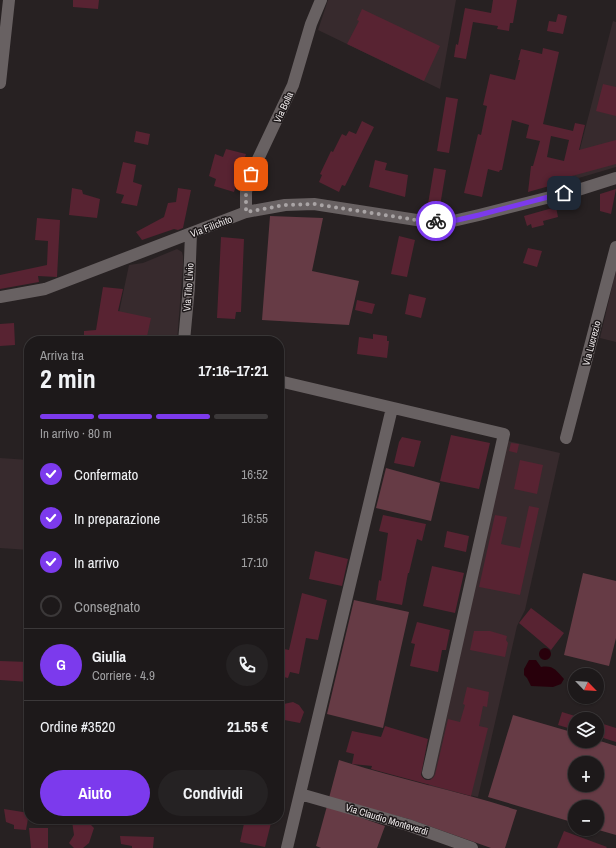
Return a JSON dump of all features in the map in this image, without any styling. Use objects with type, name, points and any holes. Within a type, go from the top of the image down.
[{"type":"street","points":[[0,82],[9,0]]},
{"type":"street","name":"Via Bolla","points":[[246,212],[246,192],[251,174],[293,85],[311,24],[321,0]]},
{"type":"street","name":"Via Filichito","points":[[0,297],[45,288],[246,212],[285,205],[314,204],[423,221],[453,221],[578,190],[616,178]]},
{"type":"street","name":"Via Tito Livio","points":[[184,336],[189,287],[191,233]]},
{"type":"street","name":"Via Lucrezio","points":[[566,438],[616,247]]},
{"type":"street","points":[[284,381],[504,434],[428,773]]},
{"type":"street","points":[[287,848],[392,408]]},
{"type":"street","name":"Via Claudio Monteverdi","points":[[300,794],[408,825],[472,848]]},
{"type":"shaded area","points":[[328,0],[456,0],[440,89],[318,30]]},
{"type":"shaded area","points":[[613,21],[616,22],[616,167],[572,180]]},
{"type":"shaded area","points":[[270,216],[323,218],[312,271],[359,281],[349,325],[262,320]]},
{"type":"shaded area","points":[[177,249],[182,252],[183,265],[177,336],[114,336],[129,265],[143,263]]},
{"type":"shaded area","points":[[616,270],[616,342],[600,338]]},
{"type":"shaded area","points":[[508,441],[560,453],[525,610],[517,626],[478,797],[429,786]]},
{"type":"shaded area","points":[[0,458],[24,460],[24,550],[0,548]]},
{"type":"shaded area","points":[[386,468],[440,483],[431,521],[376,508]]},
{"type":"shaded area","points":[[583,573],[616,581],[616,638],[609,666],[564,655]]},
{"type":"shaded area","points":[[354,600],[409,612],[383,728],[327,714]]},
{"type":"shaded area","points":[[545,648],[549,650],[551,654],[549,658],[545,660],[541,658],[539,654],[541,650]]},
{"type":"shaded area","points":[[529,660],[536,660],[541,667],[549,667],[554,669],[564,679],[561,684],[553,687],[531,686],[524,675],[524,669]]},
{"type":"shaded area","points":[[513,715],[568,731],[568,748],[604,748],[604,742],[616,746],[616,835],[604,832],[604,800],[568,800],[568,821],[488,797]]},
{"type":"shaded area","points":[[339,760],[517,810],[505,848],[491,848],[409,819],[329,798]]},
{"type":"shaded area","points":[[327,806],[385,826],[377,848],[321,848],[316,846]]},
{"type":"building","points":[[73,0],[99,0],[98,9],[73,7]]},
{"type":"building","points":[[493,0],[517,0],[513,23],[510,23],[509,31],[497,29],[498,26],[473,22],[466,59],[454,57],[456,44],[458,45],[465,8],[491,13]]},
{"type":"building","points":[[362,9],[440,46],[424,81],[347,44],[359,21],[357,20]]},
{"type":"building","points":[[558,14],[567,16],[563,34],[547,31],[549,21],[556,22]]},
{"type":"building","points":[[543,48],[559,52],[543,124],[573,131],[575,123],[585,125],[579,150],[616,140],[616,164],[572,176],[571,180],[528,192],[531,166],[533,166],[540,141],[526,138],[529,125],[512,120],[502,170],[499,172],[488,169],[482,197],[464,193],[478,134],[481,135],[487,106],[483,105],[490,74],[515,80],[521,49],[542,54]],"holes":[[[551,136],[569,140],[564,161],[547,157]]]},
{"type":"building","points":[[603,84],[616,87],[616,116],[596,111]]},
{"type":"building","points":[[446,97],[458,99],[449,153],[437,151]]},
{"type":"building","points":[[362,121],[374,127],[345,186],[342,185],[339,192],[319,182],[322,175],[320,174],[331,151],[333,152],[342,134],[346,136],[349,131],[356,134]]},
{"type":"building","points":[[136,131],[150,134],[148,145],[134,142]]},
{"type":"building","points":[[226,149],[246,154],[234,192],[214,186],[216,179],[209,176],[215,154],[223,157]]},
{"type":"building","points":[[375,160],[387,163],[385,170],[408,175],[405,197],[369,187]]},
{"type":"building","points":[[123,162],[136,165],[133,182],[142,185],[137,206],[121,203],[124,195],[116,193]]},
{"type":"building","points":[[434,168],[446,170],[440,206],[428,204]]},
{"type":"building","points":[[72,188],[82,190],[83,194],[100,199],[97,218],[69,215]]},
{"type":"building","points":[[178,188],[191,190],[183,228],[178,230],[174,229],[142,240],[136,232],[164,217],[168,203],[176,202]]},
{"type":"building","points":[[616,189],[611,214],[600,211],[600,194]]},
{"type":"building","points":[[556,207],[558,217],[543,221],[544,225],[532,228],[531,224],[527,226],[524,216]]},
{"type":"building","points":[[37,218],[60,220],[57,277],[38,276],[39,282],[0,289],[0,275],[47,265],[48,241],[35,240]]},
{"type":"building","points":[[399,236],[415,240],[407,277],[391,274]]},
{"type":"building","points":[[221,237],[244,239],[241,312],[236,312],[235,319],[217,318]]},
{"type":"building","points":[[528,248],[542,251],[537,267],[523,263]]},
{"type":"building","points":[[103,287],[123,289],[118,311],[151,318],[147,336],[84,336],[84,331],[96,330]]},
{"type":"building","points":[[409,294],[426,298],[421,318],[405,314]]},
{"type":"building","points":[[357,300],[375,304],[372,314],[355,310]]},
{"type":"building","points":[[14,323],[15,345],[0,346],[0,324]]},
{"type":"building","points":[[373,334],[387,336],[387,341],[389,341],[387,358],[357,354],[359,337],[373,339]]},
{"type":"building","points":[[451,435],[490,443],[479,489],[440,481]]},
{"type":"building","points":[[402,437],[421,441],[414,467],[394,463],[399,442]]},
{"type":"building","points":[[511,443],[519,444],[517,453],[509,451]]},
{"type":"building","points":[[520,460],[543,465],[537,494],[514,489]]},
{"type":"building","points":[[529,506],[539,508],[520,595],[479,587],[495,515],[507,517],[501,544],[520,548]]},
{"type":"building","points":[[383,515],[426,524],[422,541],[417,539],[408,573],[402,605],[376,600],[379,580],[381,581],[388,533],[379,531]]},
{"type":"building","points":[[447,531],[469,536],[466,552],[444,547]]},
{"type":"building","points":[[315,551],[348,559],[342,586],[309,579]]},
{"type":"building","points":[[432,566],[464,573],[455,613],[423,606]]},
{"type":"building","points":[[302,593],[327,600],[318,640],[306,638],[299,674],[290,672],[288,678],[284,677],[284,649],[289,650]]},
{"type":"building","points":[[531,608],[564,633],[551,650],[519,623]]},
{"type":"building","points":[[417,622],[450,630],[446,650],[442,650],[438,672],[410,666],[415,644],[411,643]]},
{"type":"building","points":[[474,631],[490,631],[507,636],[506,640],[508,643],[505,657],[470,650]]},
{"type":"building","points":[[0,661],[24,662],[24,682],[0,680]]},
{"type":"building","points":[[467,687],[489,692],[487,707],[483,706],[479,726],[488,728],[471,796],[371,769],[372,766],[352,764],[354,754],[346,752],[352,731],[381,737],[385,726],[428,739],[421,775],[426,780],[433,778],[448,719],[460,722],[465,705],[463,704]]},
{"type":"building","points":[[293,702],[299,705],[304,712],[300,723],[284,720],[284,704]]},
{"type":"building","points":[[562,712],[568,714],[568,728],[558,725]]},
{"type":"building","points":[[604,724],[616,728],[616,742],[604,738]]},
{"type":"building","points":[[4,809],[24,812],[24,824],[27,824],[26,830],[14,829],[14,825],[6,822]]},
{"type":"building","points":[[72,824],[86,824],[91,825],[94,828],[89,843],[83,848],[74,848],[69,843],[74,835]]},
{"type":"building","points":[[244,824],[271,824],[265,847],[240,842]]},
{"type":"building","points":[[29,828],[48,828],[48,848],[31,848]]},
{"type":"building","points":[[564,831],[568,832],[568,836],[577,836],[607,847],[606,848],[557,848]]},
{"type":"building","points":[[120,836],[154,837],[153,848],[132,848],[132,846],[121,844]]},
{"type":"way so far","points":[[251,174],[246,192],[246,212],[285,205],[314,204],[423,221],[436,221]]},
{"type":"route","points":[[436,221],[453,221],[564,193]]}]
